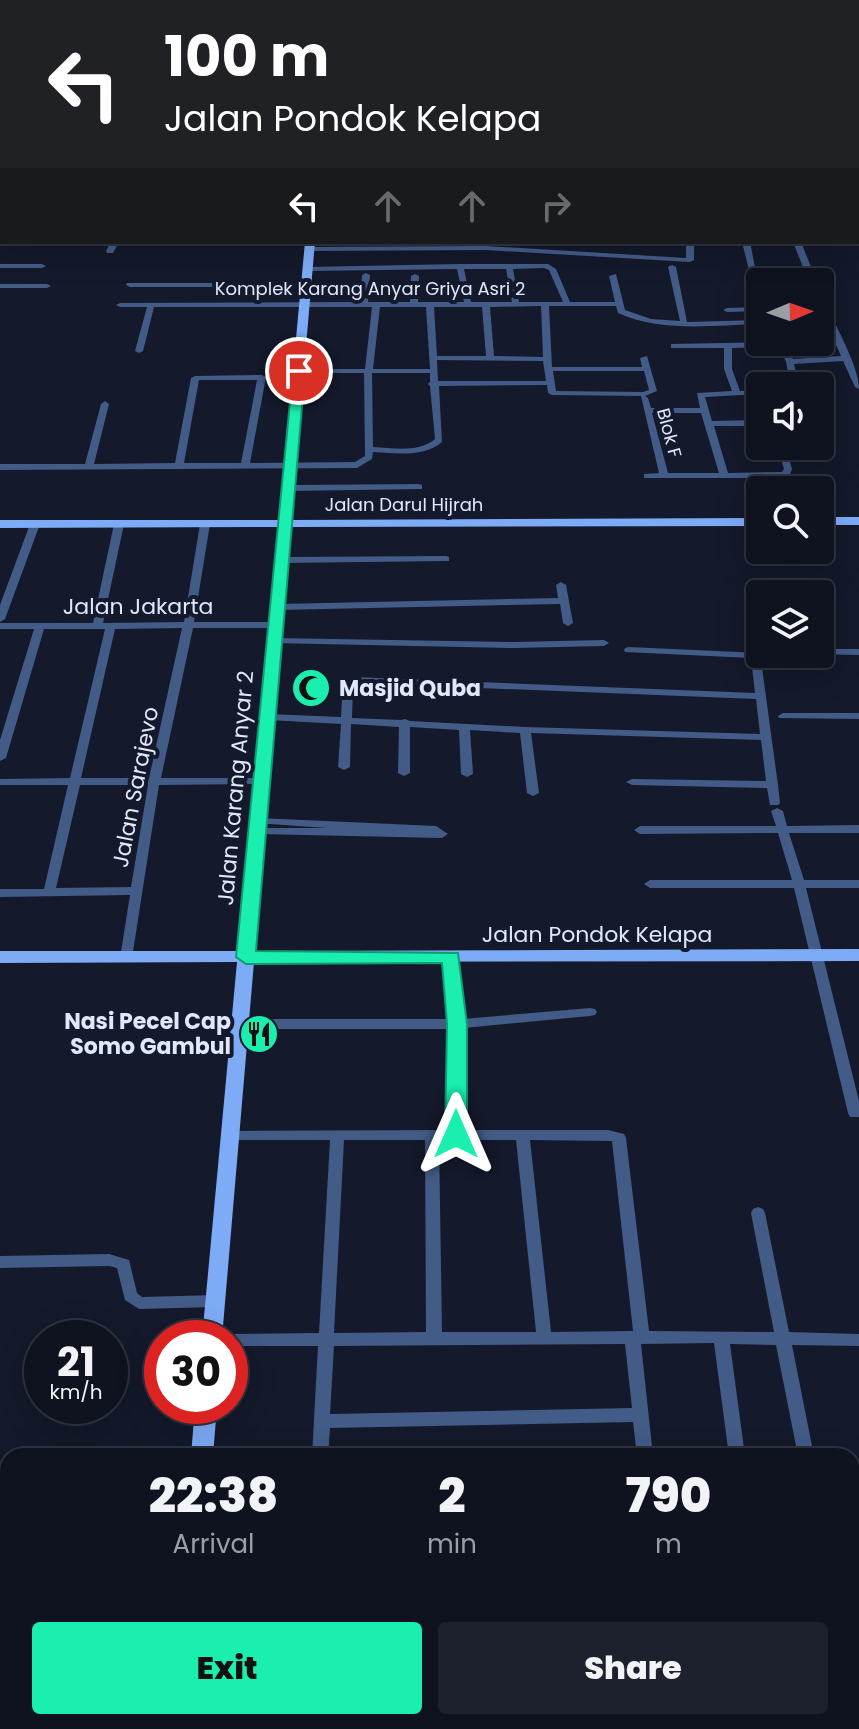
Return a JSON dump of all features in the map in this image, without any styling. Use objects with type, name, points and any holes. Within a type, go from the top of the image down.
[{"type":"street","points":[[110,251],[114,244]]},
{"type":"street","points":[[310,246],[486,248],[647,254],[690,260],[690,244]]},
{"type":"street","points":[[746,244],[752,268]]},
{"type":"street","points":[[798,244],[807,268]]},
{"type":"street","name":"Jalan Karang Anyar 2","points":[[214,1320],[310,246]]},
{"type":"street","points":[[0,266],[42,266]]},
{"type":"street","points":[[460,266],[468,305]]},
{"type":"street","points":[[509,266],[516,305]]},
{"type":"street","points":[[308,269],[545,266],[552,269],[568,305]]},
{"type":"street","points":[[672,267],[684,321]]},
{"type":"street","points":[[364,305],[366,275]]},
{"type":"street","points":[[414,305],[415,276]]},
{"type":"street","points":[[613,276],[621,311],[633,317],[746,322]]},
{"type":"street","points":[[130,285],[306,285]]},
{"type":"street","points":[[0,286],[47,286]]},
{"type":"street","name":"Komplek Karang Anyar Griya Asri 2","points":[[120,305],[620,304]]},
{"type":"street","points":[[139,351],[151,305]]},
{"type":"street","points":[[370,449],[422,450],[437,444],[430,305]]},
{"type":"street","points":[[486,305],[490,359]]},
{"type":"street","points":[[435,358],[547,364],[645,364],[652,393],[552,393],[547,364],[545,305]]},
{"type":"street","points":[[0,467],[357,465],[369,457],[370,449],[369,374],[376,306]]},
{"type":"street","points":[[727,310],[746,309]]},
{"type":"street","points":[[834,328],[859,387]]},
{"type":"street","points":[[674,346],[746,344]]},
{"type":"street","points":[[728,345],[728,369],[736,392]]},
{"type":"street","points":[[787,356],[792,372]]},
{"type":"street","points":[[790,362],[847,358]]},
{"type":"street","points":[[299,374],[369,374],[550,383]]},
{"type":"street","points":[[179,466],[195,378],[262,377],[245,464]]},
{"type":"street","points":[[724,475],[702,394],[746,392]]},
{"type":"street","name":"Blok F","points":[[644,398],[664,476]]},
{"type":"street","points":[[89,466],[105,404]]},
{"type":"street","points":[[647,411],[705,410]]},
{"type":"street","points":[[710,424],[746,423]]},
{"type":"street","points":[[647,476],[788,474],[784,460]]},
{"type":"street","points":[[289,488],[419,487]]},
{"type":"street","points":[[834,521],[859,521]]},
{"type":"street","name":"Jalan Darul Hijrah","points":[[0,524],[746,522]]},
{"type":"street","points":[[0,619],[35,524]]},
{"type":"street","points":[[97,626],[119,524]]},
{"type":"street","name":"Jalan Sarajevo","points":[[126,958],[154,782],[188,626],[205,524]]},
{"type":"street","points":[[282,560],[446,559]]},
{"type":"street","points":[[561,585],[568,623]]},
{"type":"street","points":[[278,607],[564,601]]},
{"type":"street","name":"Jalan Jakarta","points":[[0,626],[188,626],[514,645],[604,643]]},
{"type":"street","points":[[0,758],[40,626]]},
{"type":"street","points":[[49,892],[111,626]]},
{"type":"street","points":[[629,650],[756,655],[776,807],[799,884],[855,1113]]},
{"type":"street","points":[[834,652],[859,652]]},
{"type":"street","points":[[344,767],[348,683],[354,680],[760,696]]},
{"type":"street","points":[[783,716],[859,716]]},
{"type":"street","points":[[268,717],[525,730],[765,737]]},
{"type":"street","points":[[404,773],[405,722]]},
{"type":"street","points":[[464,727],[467,774]]},
{"type":"street","points":[[525,730],[533,793]]},
{"type":"street","points":[[0,782],[263,781]]},
{"type":"street","points":[[632,782],[772,785]]},
{"type":"street","points":[[258,825],[436,830],[442,834],[258,825]]},
{"type":"street","points":[[640,830],[859,829]]},
{"type":"street","points":[[650,884],[859,884]]},
{"type":"street","points":[[0,893],[135,891]]},
{"type":"street","name":"Jalan Pondok Kelapa","points":[[0,957],[859,955]]},
{"type":"street","points":[[451,957],[457,1024],[456,1134]]},
{"type":"street","points":[[241,1024],[457,1024],[590,1012]]},
{"type":"street","points":[[231,1135],[608,1135],[619,1138],[644,1448]]},
{"type":"street","points":[[320,1448],[337,1135]]},
{"type":"street","points":[[432,1135],[434,1339]]},
{"type":"street","points":[[523,1137],[544,1338]]},
{"type":"street","points":[[758,1213],[804,1448]]},
{"type":"street","points":[[0,1262],[109,1260],[124,1264],[130,1296],[139,1303],[216,1301]]},
{"type":"street","points":[[248,1340],[637,1337],[859,1340]]},
{"type":"street","points":[[721,1337],[736,1448]]},
{"type":"street","points":[[321,1421],[640,1415]]},
{"type":"street","points":[[203,1448],[205,1424]]},
{"type":"place","name":"Masjid Quba","points":[[311,688]]},
{"type":"place","name":"Nasi Pecel Cap Somo Gambul","points":[[259,1034]]},
{"type":"route","points":[[299,371],[246,957],[451,957],[457,1024],[456,1134]]}]
